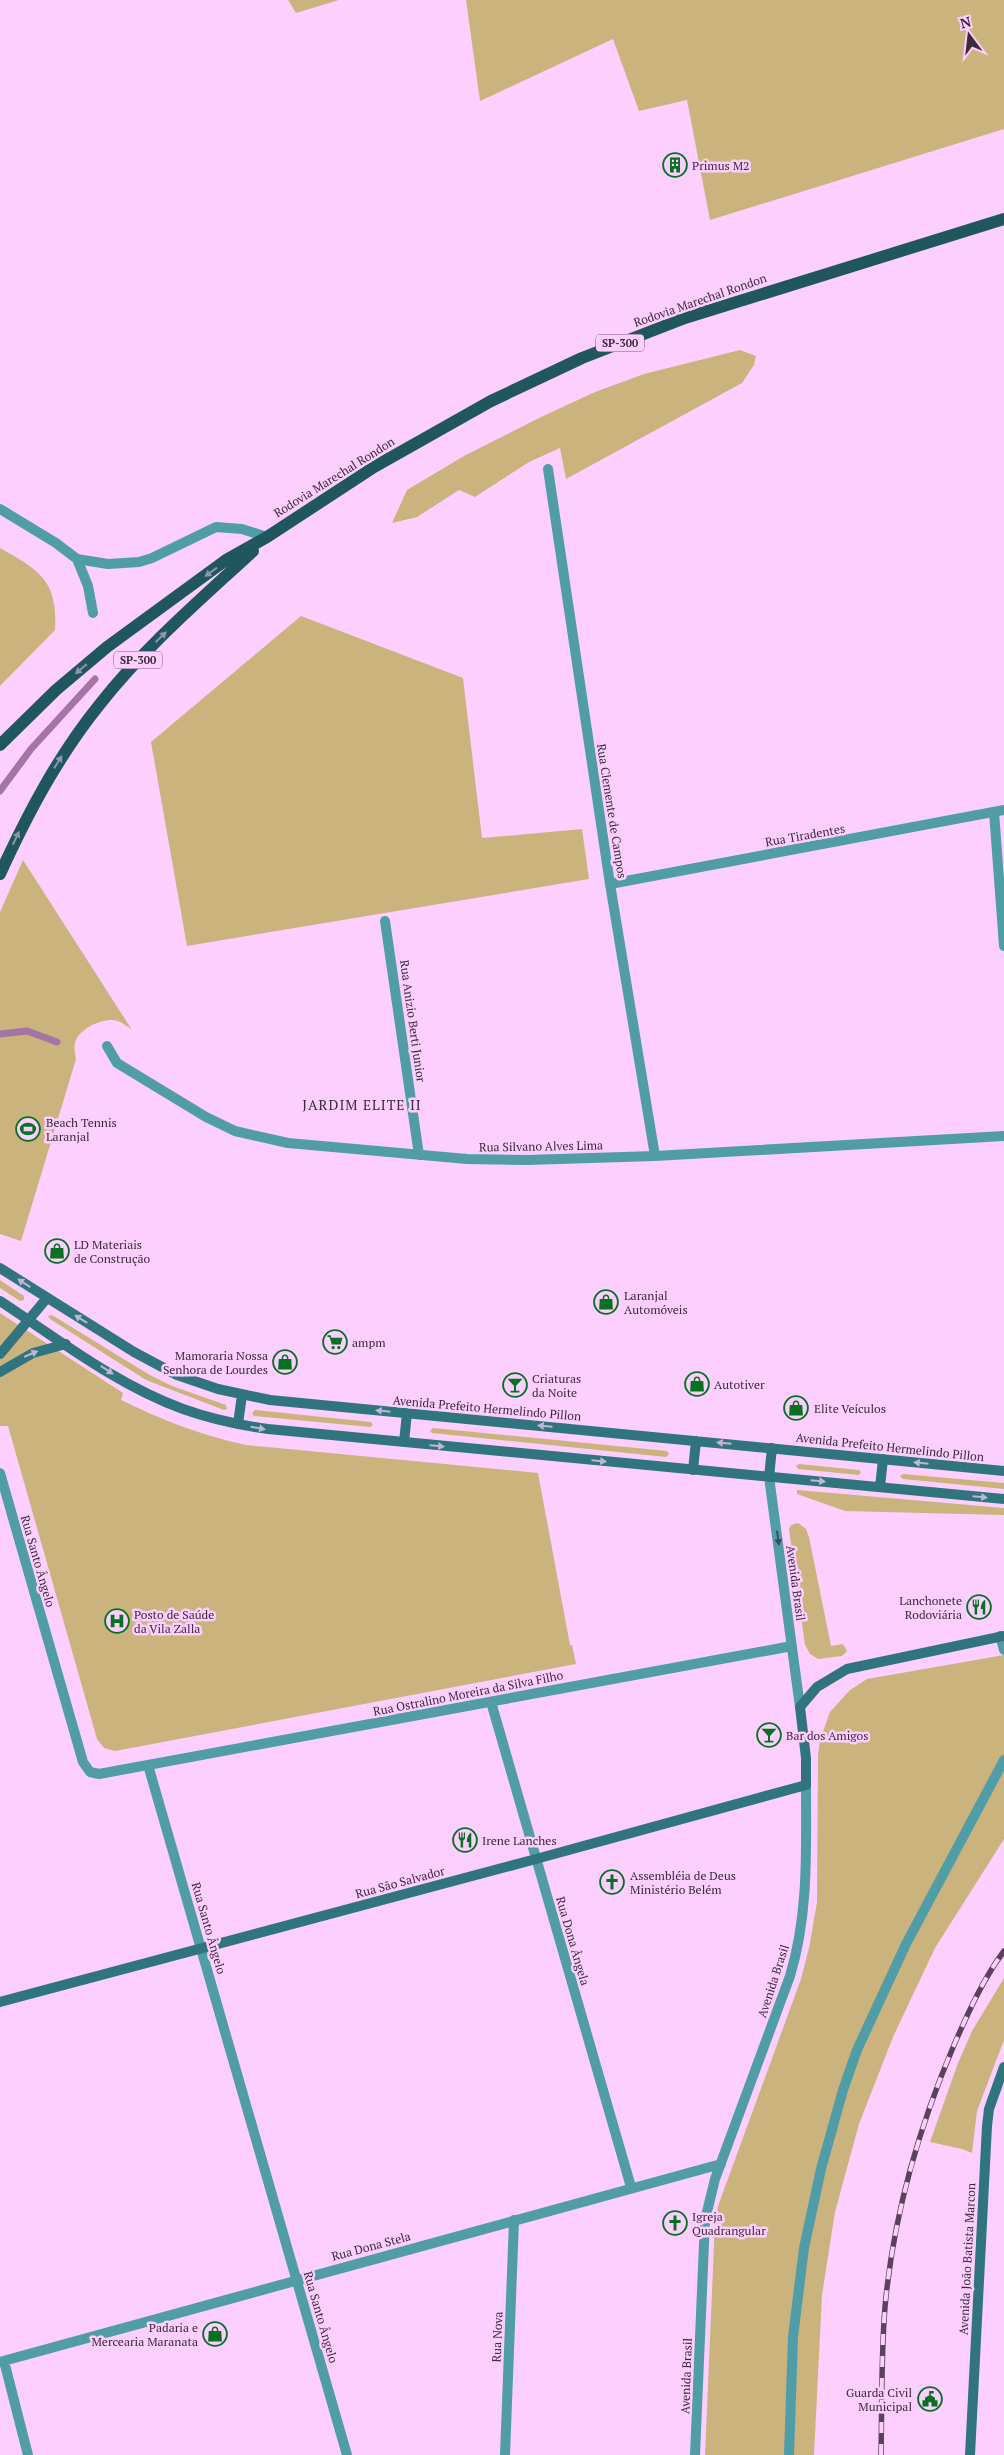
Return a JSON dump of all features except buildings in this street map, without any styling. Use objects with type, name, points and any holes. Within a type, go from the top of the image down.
[{"type":"main road","name":"Rodovia Marechal Rondon","points":[[0,745],[56,690],[107,647],[226,560],[267,537],[374,466],[436,431],[538,378],[582,358],[732,302],[1004,218]]},
{"type":"main road","name":"Rodovia Marechal Rondon","points":[[0,874],[25,820],[48,778],[100,704],[161,636],[267,537]]},
{"type":"main road","name":"Avenida Prefeito Hermelindo Pillon","points":[[0,1268],[134,1352],[177,1374],[242,1395],[270,1400],[1004,1471]]},
{"type":"main road","points":[[0,1354],[47,1298]]},
{"type":"main road","points":[[0,1301],[119,1378],[174,1405],[238,1424],[268,1430],[1004,1499]]},
{"type":"main road","points":[[0,1372],[33,1353],[66,1344]]},
{"type":"main road","points":[[238,1424],[242,1395]]},
{"type":"main road","points":[[404,1442],[407,1413]]},
{"type":"main road","points":[[693,1470],[696,1441]]},
{"type":"main road","points":[[769,1477],[772,1448]]},
{"type":"main road","points":[[880,1487],[883,1459]]},
{"type":"main road","points":[[800,1707],[818,1687],[847,1669],[1002,1636]]},
{"type":"main road","name":"Avenida Brasil","points":[[800,1707],[806,1758],[806,1784]]},
{"type":"main road","name":"Rua São Salvador","points":[[0,2002],[536,1859],[806,1784]]},
{"type":"main road","name":"Avenida João Batista Marcon","points":[[970,2455],[986,2126],[989,2109],[1004,2067]]},
{"type":"street","name":"Rua Clemente de Campos","points":[[548,469],[610,884],[655,1156]]},
{"type":"street","points":[[0,510],[56,543],[77,559],[108,564],[139,562],[152,558],[216,527],[242,529],[267,537]]},
{"type":"street","points":[[77,559],[88,586],[93,613]]},
{"type":"street","points":[[999,811],[1004,946]]},
{"type":"street","name":"Rua Tiradentes","points":[[610,884],[999,811]]},
{"type":"street","name":"Rua Anizio Berti Junior","points":[[385,921],[420,1155]]},
{"type":"street","name":"Rua Silvano Alves Lima","points":[[107,1046],[117,1063],[206,1117],[235,1131],[288,1143],[467,1159],[519,1160],[655,1156],[1004,1136]]},
{"type":"street","name":"Rua Santo Ângelo","points":[[0,1473],[86,1769],[99,1774],[148,1765],[348,2455]]},
{"type":"street","name":"Avenida Brasil","points":[[769,1477],[800,1707]]},
{"type":"street","points":[[1002,1636],[1004,1650]]},
{"type":"street","name":"Rua Ostralino Moreira da Silva Filho","points":[[148,1765],[792,1646]]},
{"type":"street","name":"Rua Dona Ângela","points":[[491,1702],[631,2187]]},
{"type":"street","points":[[788,2455],[798,2290],[813,2202],[843,2090],[858,2050],[906,1944],[1004,1760]]},
{"type":"street","name":"Avenida Brasil","points":[[695,2455],[705,2220],[721,2164],[790,1976],[798,1945],[805,1901],[806,1784]]},
{"type":"street","name":"Rua Dona Stela","points":[[2,2361],[631,2187],[721,2164]]},
{"type":"street","name":"Rua Nova","points":[[505,2455],[514,2220]]},
{"type":"street","points":[[2,2361],[28,2455]]},
{"type":"shaded area","points":[[288,0],[339,0],[296,13]]},
{"type":"shaded area","points":[[466,0],[1004,0],[1004,129],[710,220],[687,100],[639,111],[613,39],[480,101]]},
{"type":"shaded area","points":[[740,350],[756,356],[754,365],[742,383],[566,479],[560,448],[529,462],[475,497],[459,490],[417,517],[392,523],[407,490],[464,456],[539,418],[595,392],[644,374]]},
{"type":"shaded area","points":[[0,548],[25,563],[43,578],[53,599],[55,630],[0,686]]},
{"type":"shaded area","points":[[301,616],[463,678],[482,838],[582,829],[589,879],[187,946],[151,742]]},
{"type":"shaded area","points":[[23,860],[132,1030],[118,1021],[107,1020],[88,1027],[76,1040],[74,1047],[76,1059],[21,1241],[0,1234],[0,912]]},
{"type":"shaded area","points":[[0,1280],[24,1296],[24,1300],[20,1301],[0,1288]]},
{"type":"shaded area","points":[[0,1313],[123,1393],[121,1400],[151,1414],[213,1437],[246,1445],[538,1473],[570,1645],[572,1645],[576,1664],[115,1751],[104,1748],[97,1739],[8,1426],[0,1426]]},
{"type":"shaded area","points":[[52,1315],[148,1374],[172,1386],[226,1405],[227,1409],[224,1410],[146,1380],[50,1319],[48,1316]]},
{"type":"shaded area","points":[[255,1410],[371,1422],[373,1425],[370,1427],[254,1416],[252,1413]]},
{"type":"shaded area","points":[[433,1428],[667,1451],[669,1454],[666,1457],[432,1433],[430,1431]]},
{"type":"shaded area","points":[[799,1464],[859,1470],[861,1472],[859,1475],[798,1469],[796,1466]]},
{"type":"shaded area","points":[[903,1474],[1004,1483],[1004,1489],[903,1479],[900,1476]]},
{"type":"shaded area","points":[[797,1490],[1004,1508],[1004,1515],[845,1511],[797,1494]]},
{"type":"shaded area","points":[[798,1523],[806,1529],[809,1537],[831,1646],[843,1644],[847,1651],[842,1656],[818,1659],[810,1654],[805,1645],[789,1529],[791,1525]]},
{"type":"shaded area","points":[[1004,1655],[1004,1839],[935,1948],[893,2037],[859,2124],[835,2212],[822,2295],[814,2455],[705,2455],[715,2222],[718,2206],[801,1979],[809,1948],[817,1902],[818,1755],[820,1740],[830,1712],[850,1690],[867,1679]]},
{"type":"shaded area","points":[[1004,1978],[1004,2040],[977,2111],[972,2153],[930,2142],[958,2063],[972,2031]]},
{"type":"waterway","points":[[0,791],[31,749],[95,679]]},
{"type":"waterway","points":[[0,1034],[27,1031],[57,1042]]},
{"type":"railway","points":[[881,2455],[882,2362],[885,2307],[894,2240],[909,2173],[941,2076],[959,2033],[976,1996],[1004,1951]]},
{"type":"place","name":"Primus M2","points":[[675,165]]},
{"type":"place","name":"Beach Tennis Laranjal","points":[[28,1129]]},
{"type":"place","name":"LD Materiais de Construção","points":[[57,1251]]},
{"type":"place","name":"Laranjal Automóveis","points":[[606,1302]]},
{"type":"place","name":"ampm","points":[[335,1342]]},
{"type":"place","name":"Mamoraria Nossa Senhora de Lourdes","points":[[285,1362]]},
{"type":"place","name":"Autotiver","points":[[697,1384]]},
{"type":"place","name":"Criaturas da Noite","points":[[515,1385]]},
{"type":"place","name":"Elite Veículos","points":[[796,1408]]},
{"type":"place","name":"Lanchonete Rodoviária","points":[[979,1607]]},
{"type":"place","name":"Posto de Saúde da Vila Zalla","points":[[117,1621]]},
{"type":"place","name":"Bar dos Amigos","points":[[769,1735]]},
{"type":"place","name":"Irene Lanches","points":[[465,1840]]},
{"type":"place","name":"Assembléia de Deus Ministério Belém","points":[[612,1882]]},
{"type":"place","name":"Igreja Quadrangular","points":[[675,2223]]},
{"type":"place","name":"Padaria e Mercearia Maranata","points":[[215,2334]]},
{"type":"place","name":"Guarda Civil Municipal","points":[[930,2399]]},
{"type":"district","name":"JARDIM ELITE II","points":[[362,1104]]}]
